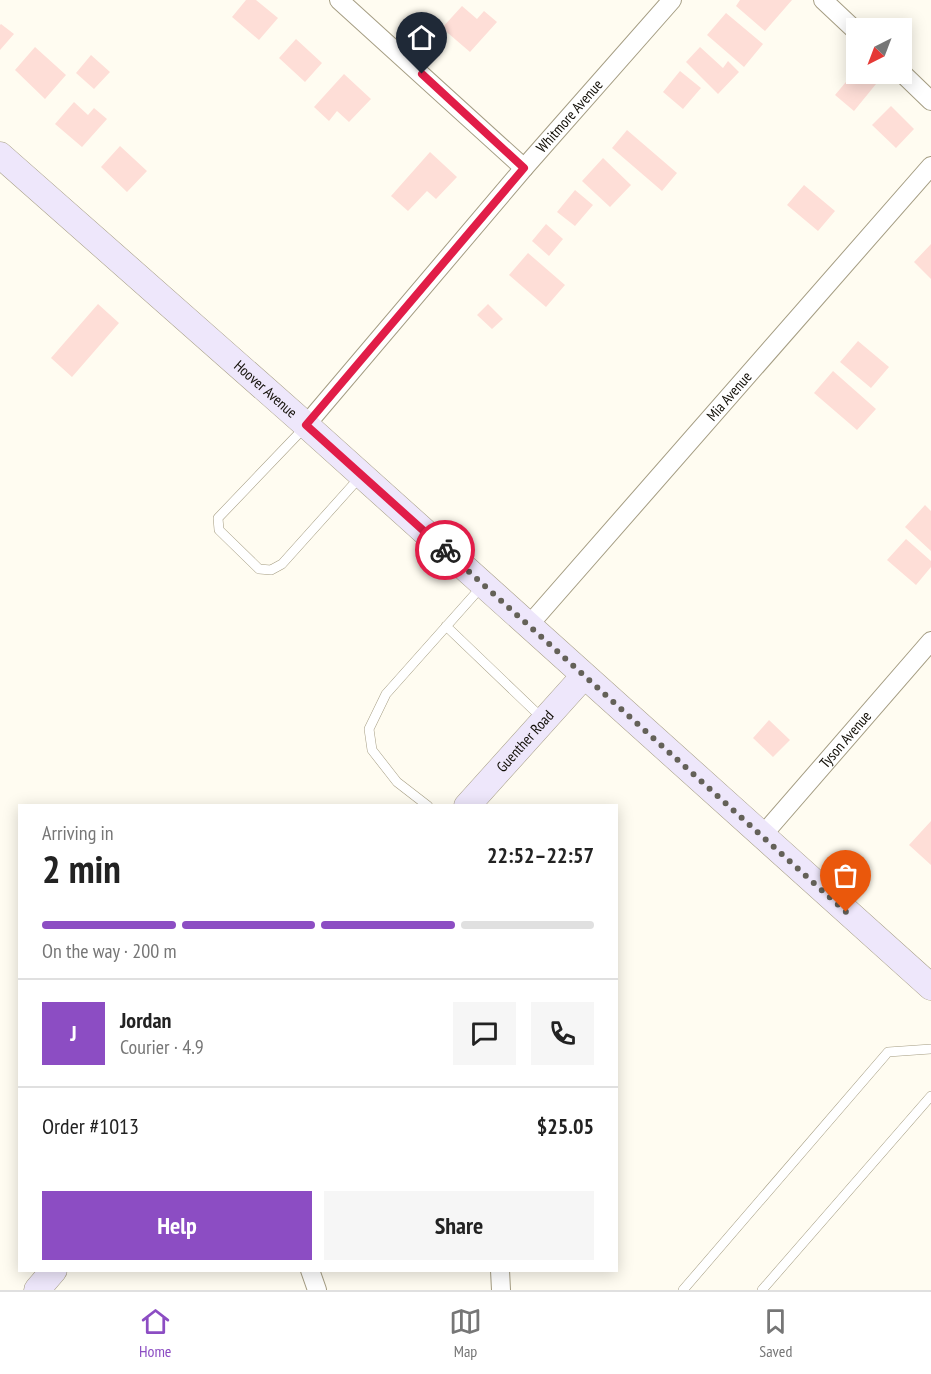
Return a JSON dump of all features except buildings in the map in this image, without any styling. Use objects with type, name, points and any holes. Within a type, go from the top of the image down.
[{"type":"street","points":[[339,0],[524,168]]},
{"type":"street","name":"Whitmore Avenue","points":[[306,425],[524,168],[672,0]]},
{"type":"street","points":[[823,0],[846,22]]},
{"type":"street","points":[[912,83],[931,101]]},
{"type":"street","name":"Hoover Avenue","points":[[0,155],[530,625],[583,677],[931,987]]},
{"type":"street","name":"Mia Avenue","points":[[530,625],[931,166]]},
{"type":"street","name":"Tyson Avenue","points":[[761,837],[931,641]]},
{"type":"street","name":"Guenther Road","points":[[469,804],[583,677]]},
{"type":"street","points":[[37,1290],[52,1272]]},
{"type":"street","points":[[311,1272],[317,1290]]},
{"type":"street","points":[[500,1272],[501,1290]]},
{"type":"lane","points":[[306,425],[218,518],[219,530],[259,569],[271,570],[282,564],[362,476]]},
{"type":"lane","points":[[425,804],[397,782],[372,750],[369,729],[386,694],[483,585]]},
{"type":"lane","points":[[446,626],[543,720]]},
{"type":"lane","points":[[683,1290],[888,1052],[931,1049]]},
{"type":"lane","points":[[762,1290],[931,1096]]},
{"type":"way so far","points":[[445,550],[846,912]]},
{"type":"route","points":[[422,74],[524,168],[306,425],[445,550]]}]
